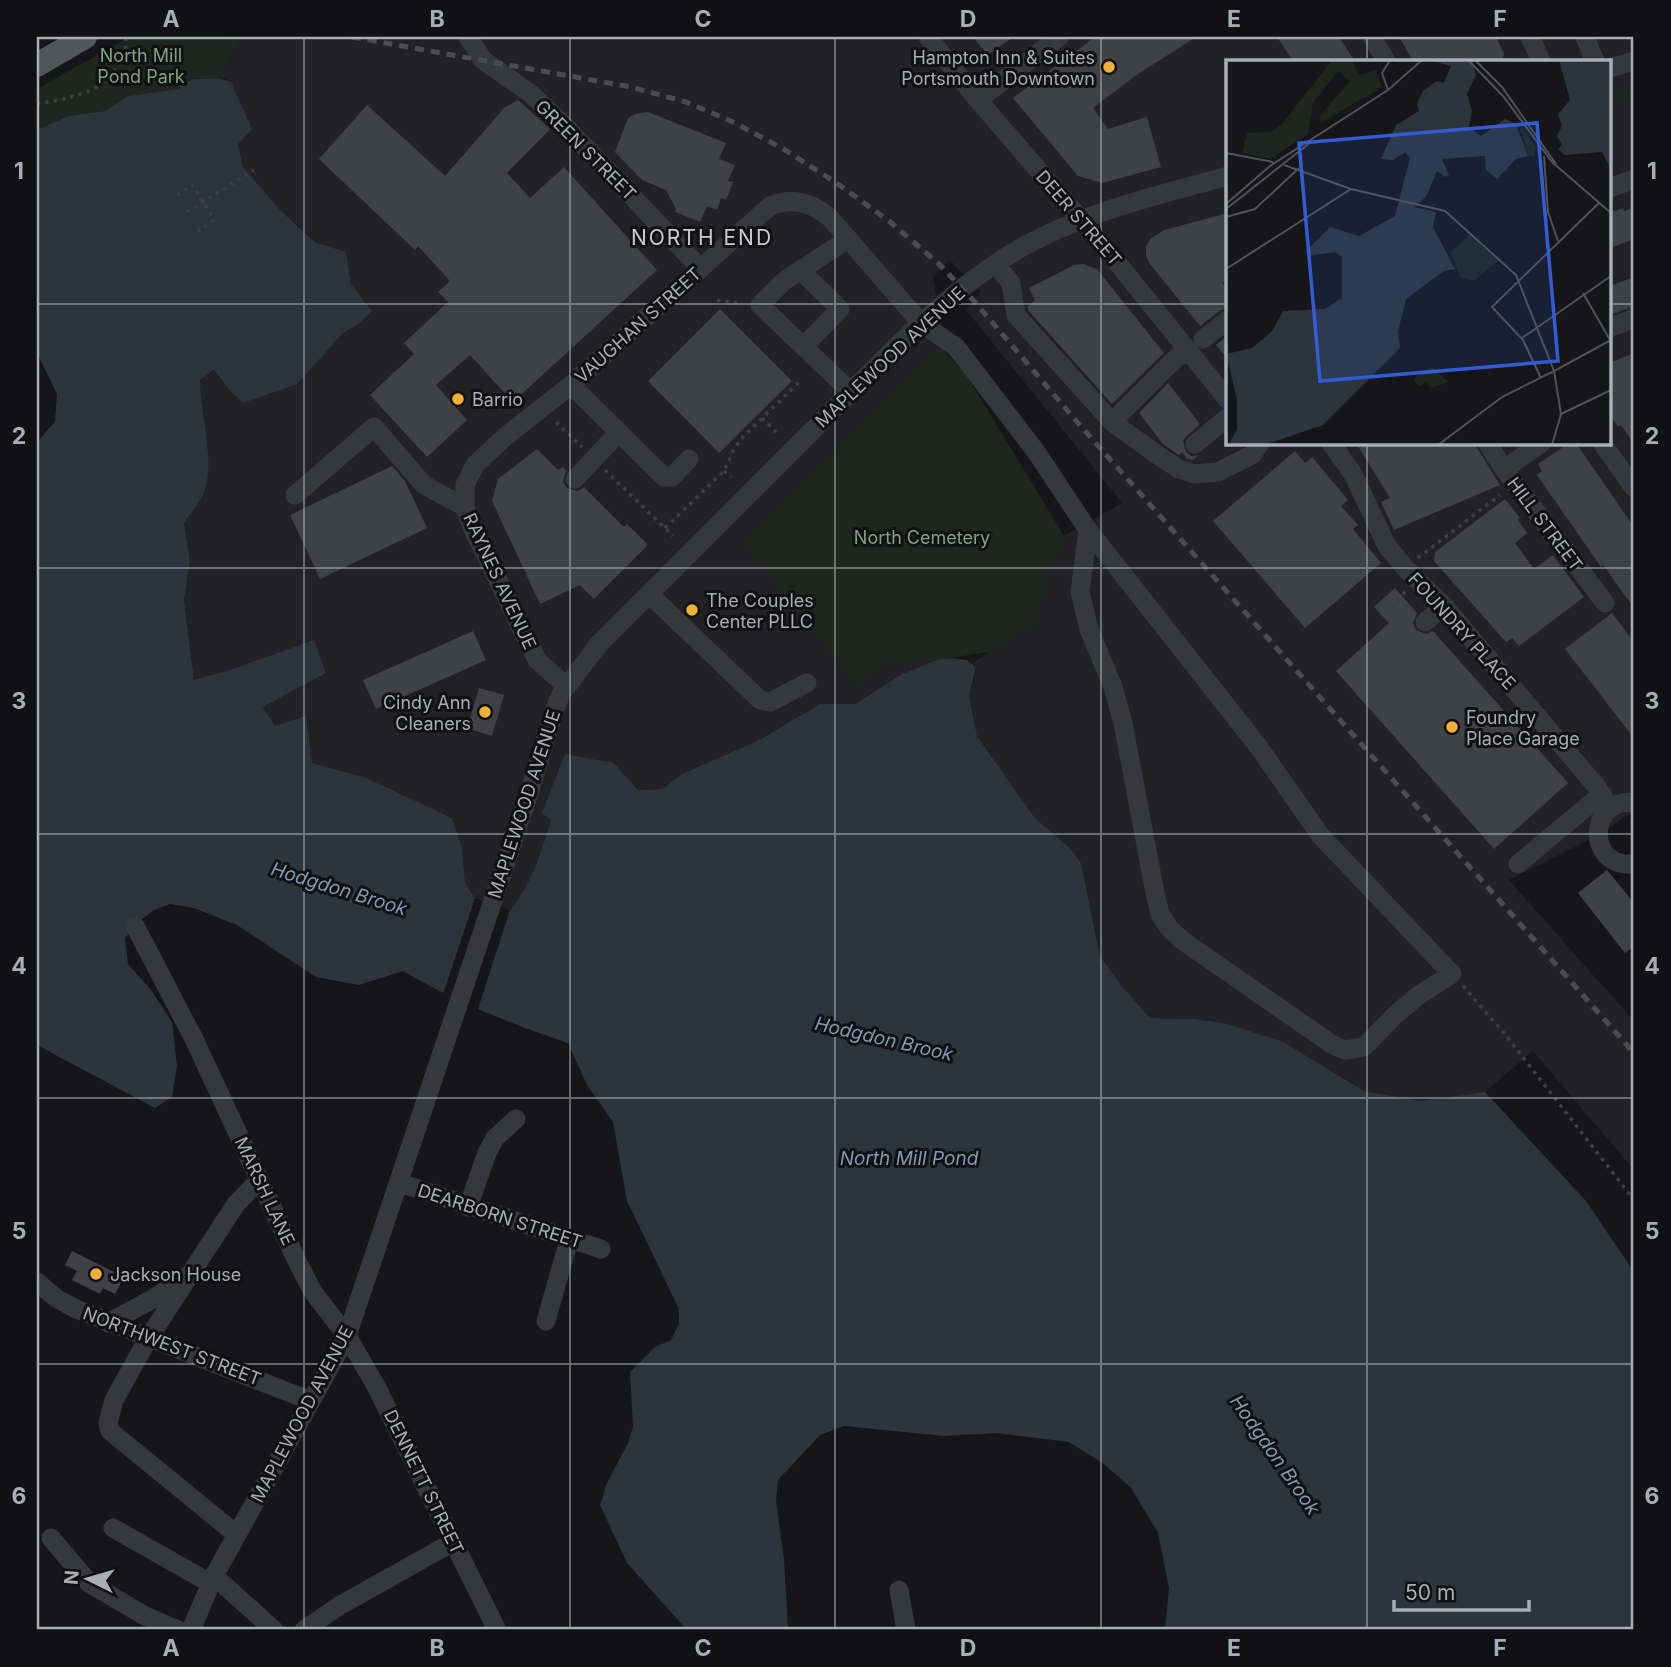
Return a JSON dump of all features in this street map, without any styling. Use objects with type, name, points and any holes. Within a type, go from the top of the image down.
[{"type":"main road","points":[[37,65],[85,37]]},
{"type":"street","name":"GREEN STREET","points":[[468,37],[483,60],[531,94],[569,130],[701,269]]},
{"type":"street","name":"DEER STREET","points":[[928,37],[1081,220],[1196,344],[1226,396]]},
{"type":"street","points":[[978,100],[1059,37]]},
{"type":"street","points":[[1372,37],[1386,60]]},
{"type":"street","points":[[1530,37],[1541,60]]},
{"type":"street","points":[[1585,37],[1595,60]]},
{"type":"street","points":[[1612,67],[1634,61]]},
{"type":"street","name":"MAPLEWOOD AVENUE","points":[[191,1630],[212,1580],[236,1534],[347,1336],[400,1183],[554,711],[566,686],[599,644],[851,391],[950,296],[1016,251],[1081,220],[1107,210],[1226,177]]},
{"type":"street","points":[[1612,187],[1634,179]]},
{"type":"street","name":"VAUGHAN STREET","points":[[506,436],[570,385],[770,206],[782,201],[807,203],[820,209],[921,323],[956,347],[1037,453],[1088,530],[1258,746],[1320,835],[1452,974]]},
{"type":"street","points":[[848,239],[784,281],[760,305],[851,391]]},
{"type":"street","points":[[995,264],[1011,283],[1016,315],[1112,422],[1183,454],[1195,474],[1218,472],[1252,455],[1259,444]]},
{"type":"street","points":[[800,270],[840,309],[804,346]]},
{"type":"street","points":[[1612,327],[1634,318]]},
{"type":"street","points":[[1112,422],[1174,360],[1226,322]]},
{"type":"street","points":[[570,385],[664,477],[672,477],[689,459]]},
{"type":"street","points":[[1183,454],[1226,419]]},
{"type":"street","points":[[295,495],[374,427],[424,485],[465,507]]},
{"type":"street","points":[[575,478],[619,432]]},
{"type":"street","name":"RAYNES AVENUE","points":[[506,436],[475,465],[465,485],[465,507],[472,527],[537,660],[566,686]]},
{"type":"street","name":"FOUNDRY PLACE","points":[[1332,444],[1353,474],[1379,532],[1405,568],[1444,606],[1606,801]]},
{"type":"street","name":"HILL STREET","points":[[1488,444],[1605,603]]},
{"type":"street","points":[[1504,469],[1541,444]]},
{"type":"street","points":[[1603,444],[1634,488]]},
{"type":"street","points":[[1088,530],[1080,592],[1089,629],[1113,687],[1123,723],[1155,893],[1160,914],[1169,928],[1242,983],[1333,1045],[1345,1050],[1364,1047],[1411,1001],[1452,974]]},
{"type":"street","points":[[649,594],[760,700],[770,702],[807,683]]},
{"type":"street","points":[[1425,622],[1444,606]]},
{"type":"street","points":[[1518,864],[1606,801],[1634,803]]},
{"type":"street","points":[[1606,801],[1599,826],[1601,847],[1616,862],[1634,863]]},
{"type":"street","name":"MARSH LANE","points":[[135,926],[194,1039],[313,1292],[347,1336]]},
{"type":"street","points":[[468,1207],[486,1153],[495,1139],[516,1119]]},
{"type":"street","points":[[236,1534],[110,1431],[108,1423],[114,1400],[148,1339],[236,1204],[260,1179]]},
{"type":"street","name":"DEARBORN STREET","points":[[400,1183],[601,1249]]},
{"type":"street","points":[[546,1321],[569,1240]]},
{"type":"street","points":[[108,1323],[151,1300],[192,1273]]},
{"type":"street","name":"NORTHWEST STREET","points":[[37,1282],[76,1309],[108,1323],[311,1401]]},
{"type":"street","name":"DENNETT STREET","points":[[347,1336],[376,1387],[497,1630]]},
{"type":"street","points":[[113,1528],[212,1580],[274,1630]]},
{"type":"street","points":[[51,1538],[89,1583],[134,1610],[178,1630]]},
{"type":"street","points":[[304,1630],[339,1606],[453,1542]]},
{"type":"street","points":[[899,1590],[906,1630]]},
{"type":"path","points":[[37,104],[77,96],[99,86],[109,78],[121,60],[127,42],[125,37]]},
{"type":"path","points":[[1502,59],[1506,60]]},
{"type":"path","points":[[187,212],[254,170]]},
{"type":"path","points":[[177,195],[193,185],[215,220],[198,231]]},
{"type":"path","points":[[717,300],[743,304]]},
{"type":"path","points":[[437,313],[518,404]]},
{"type":"path","points":[[665,528],[724,471],[734,449],[800,380]]},
{"type":"path","points":[[762,418],[776,432]]},
{"type":"path","points":[[606,470],[673,536]]},
{"type":"path","points":[[724,471],[731,477]]},
{"type":"path","points":[[1405,568],[1503,493],[1507,499]]},
{"type":"path","points":[[1398,621],[1390,609],[1408,590]]},
{"type":"path","points":[[1452,974],[1504,1033],[1634,1199]]},
{"type":"shaded area","points":[[218,37],[1634,37],[1634,811],[1597,836],[1509,880],[1634,1021],[1634,1170],[1533,1051],[1485,1092],[1421,1101],[1364,1091],[1282,1041],[1224,1023],[1150,1018],[1100,956],[1081,863],[1071,849],[1035,818],[977,736],[969,696],[976,667],[973,663],[989,652],[937,660],[902,674],[854,704],[820,704],[759,740],[682,774],[662,789],[638,790],[614,763],[565,754],[539,861],[523,895],[511,910],[475,898],[465,883],[462,848],[364,777],[312,763],[276,727],[263,707],[326,673],[230,670],[194,680],[184,600],[190,561],[184,522],[205,491],[208,447],[200,403],[200,380],[213,370],[243,403],[296,384],[343,333],[359,324],[372,311],[351,284],[346,252],[316,242],[280,210],[243,167],[238,144],[243,108],[233,86],[224,78],[218,78],[241,41]],"holes":[[[945,255],[981,292],[966,310],[1122,503],[1064,536],[971,383],[947,355],[933,277],[949,261]]]},
{"type":"green space","name":"North Mill Pond Park","points":[[129,37],[218,37],[241,41],[218,78],[194,79],[181,89],[128,96],[105,111],[68,116],[37,130],[37,89]]},
{"type":"green space","points":[[1634,87],[1634,97],[1612,104],[1612,93]]},
{"type":"green space","name":"North Cemetery","points":[[939,351],[957,364],[971,383],[1064,536],[1034,624],[991,652],[884,664],[856,686],[744,543],[932,354]]},
{"type":"water","name":"North Mill Pond","points":[[218,78],[231,82],[252,129],[238,144],[243,167],[280,210],[315,242],[346,252],[351,284],[372,311],[359,324],[343,333],[297,384],[243,403],[214,370],[200,380],[208,450],[208,477],[203,494],[184,523],[190,561],[184,600],[194,680],[314,640],[326,673],[263,707],[275,726],[306,716],[312,763],[364,777],[452,818],[462,848],[465,883],[475,898],[511,910],[525,889],[539,856],[551,820],[542,813],[565,754],[614,763],[638,790],[662,789],[682,774],[759,740],[820,704],[855,704],[902,674],[937,660],[967,660],[976,667],[969,696],[977,736],[1035,818],[1071,849],[1081,863],[1100,956],[1150,1018],[1224,1023],[1282,1041],[1364,1091],[1421,1101],[1485,1092],[1586,1201],[1634,1272],[1634,1630],[1165,1630],[1169,1588],[1158,1533],[1131,1488],[1104,1464],[1069,1442],[997,1433],[944,1436],[844,1426],[820,1435],[778,1480],[776,1501],[784,1559],[788,1630],[687,1630],[627,1563],[600,1505],[607,1483],[628,1443],[633,1427],[630,1372],[655,1347],[671,1340],[679,1324],[679,1309],[627,1201],[613,1122],[587,1085],[568,1043],[483,1011],[403,971],[359,985],[316,977],[237,925],[194,908],[170,904],[154,910],[125,938],[128,964],[151,990],[172,1022],[177,1066],[172,1097],[155,1108],[37,1045],[37,442],[55,422],[57,394],[37,353],[37,130],[68,116],[105,111],[128,96],[180,89],[180,85],[194,79]]},
{"type":"pier","points":[[475,898],[510,910],[477,1012],[442,997]]},
{"type":"building","points":[[973,37],[1013,37],[988,55]]},
{"type":"building","points":[[1095,37],[1196,37],[1135,76],[1093,108],[1108,129],[1147,117],[1161,167],[1102,183],[1078,176],[1013,98]]},
{"type":"building","points":[[1277,37],[1339,37],[1354,60],[1292,60]]},
{"type":"building","points":[[1399,37],[1496,37],[1504,54],[1501,60],[1412,60]]},
{"type":"building","points":[[518,100],[550,129],[507,173],[530,198],[564,167],[657,270],[513,402],[470,355],[436,385],[467,420],[427,457],[370,395],[414,354],[404,343],[448,302],[438,292],[450,281],[418,246],[415,250],[319,159],[367,105],[445,176],[504,108]]},
{"type":"building","points":[[648,112],[726,143],[719,159],[735,165],[728,181],[733,182],[726,200],[721,198],[717,210],[707,206],[700,222],[675,212],[666,190],[642,180],[615,152],[628,118]]},
{"type":"building","points":[[1634,207],[1634,239],[1612,247],[1612,212],[1623,208],[1624,211]]},
{"type":"building","points":[[1226,214],[1226,280],[1222,283],[1226,288],[1226,309],[1200,326],[1146,256],[1146,246],[1150,239],[1164,230]]},
{"type":"building","points":[[1083,264],[1097,269],[1164,353],[1112,404],[1027,307],[1035,300],[1029,288],[1074,265]]},
{"type":"building","points":[[1634,277],[1634,306],[1612,314],[1612,285]]},
{"type":"building","points":[[720,309],[792,381],[719,453],[648,381]]},
{"type":"building","points":[[1226,337],[1226,358],[1216,345]]},
{"type":"building","points":[[1634,353],[1634,444],[1612,417],[1612,362]]},
{"type":"building","points":[[1168,383],[1200,424],[1183,440],[1186,452],[1191,456],[1199,455],[1193,460],[1187,459],[1182,452],[1179,455],[1163,444],[1139,413]]},
{"type":"building","points":[[1357,444],[1475,444],[1500,485],[1394,530],[1381,502],[1390,498]]},
{"type":"building","points":[[1568,444],[1577,444],[1634,527],[1634,608],[1603,565],[1601,567],[1537,475],[1542,471],[1538,464]]},
{"type":"building","points":[[537,449],[558,470],[563,467],[566,471],[563,482],[567,488],[578,491],[584,487],[624,527],[627,524],[648,545],[594,599],[580,585],[540,604],[492,501],[498,479]]},
{"type":"building","points":[[1295,451],[1305,463],[1312,457],[1348,500],[1341,506],[1358,525],[1353,529],[1381,563],[1305,628],[1213,521]]},
{"type":"building","points":[[392,466],[405,481],[427,528],[320,579],[290,515]]},
{"type":"building","points":[[1505,499],[1520,518],[1518,520],[1527,533],[1515,543],[1534,569],[1553,555],[1584,597],[1519,646],[1512,638],[1506,642],[1434,561],[1435,552]]},
{"type":"building","name":"Foundry Place Garage","points":[[1395,588],[1417,613],[1413,623],[1416,630],[1426,634],[1433,631],[1568,783],[1494,849],[1336,671],[1389,623],[1374,607]]},
{"type":"building","points":[[1612,613],[1634,642],[1634,738],[1565,649]]},
{"type":"building","points":[[473,631],[486,660],[376,709],[363,680]]},
{"type":"building","name":"Cindy Ann Cleaners","points":[[479,688],[504,695],[492,736],[467,728]]},
{"type":"building","points":[[1607,870],[1634,903],[1634,946],[1625,953],[1578,893]]},
{"type":"building","name":"Jackson House","points":[[72,1251],[124,1277],[115,1294],[103,1288],[100,1294],[72,1280],[77,1271],[65,1265]]},
{"type":"railway","points":[[352,37],[631,87],[686,102],[733,122],[782,148],[889,221],[939,264],[974,301],[1078,423],[1634,1053]]},
{"type":"place","name":"Hampton Inn & Suites Portsmouth Downtown","points":[[1109,67]]},
{"type":"place","name":"Barrio","points":[[458,399]]},
{"type":"place","name":"The Couples Center PLLC","points":[[692,610]]},
{"type":"place","name":"Cindy Ann Cleaners","points":[[485,712]]},
{"type":"place","name":"Foundry Place Garage","points":[[1452,727]]},
{"type":"place","name":"Jackson House","points":[[96,1274]]},
{"type":"district","name":"NORTH END","points":[[702,237]]},
{"type":"water label","name":"Hodgdon Brook","points":[[339,889]]},
{"type":"water label","name":"Hodgdon Brook","points":[[884,1039]]},
{"type":"water label","name":"Hodgdon Brook","points":[[1275,1455]]}]
